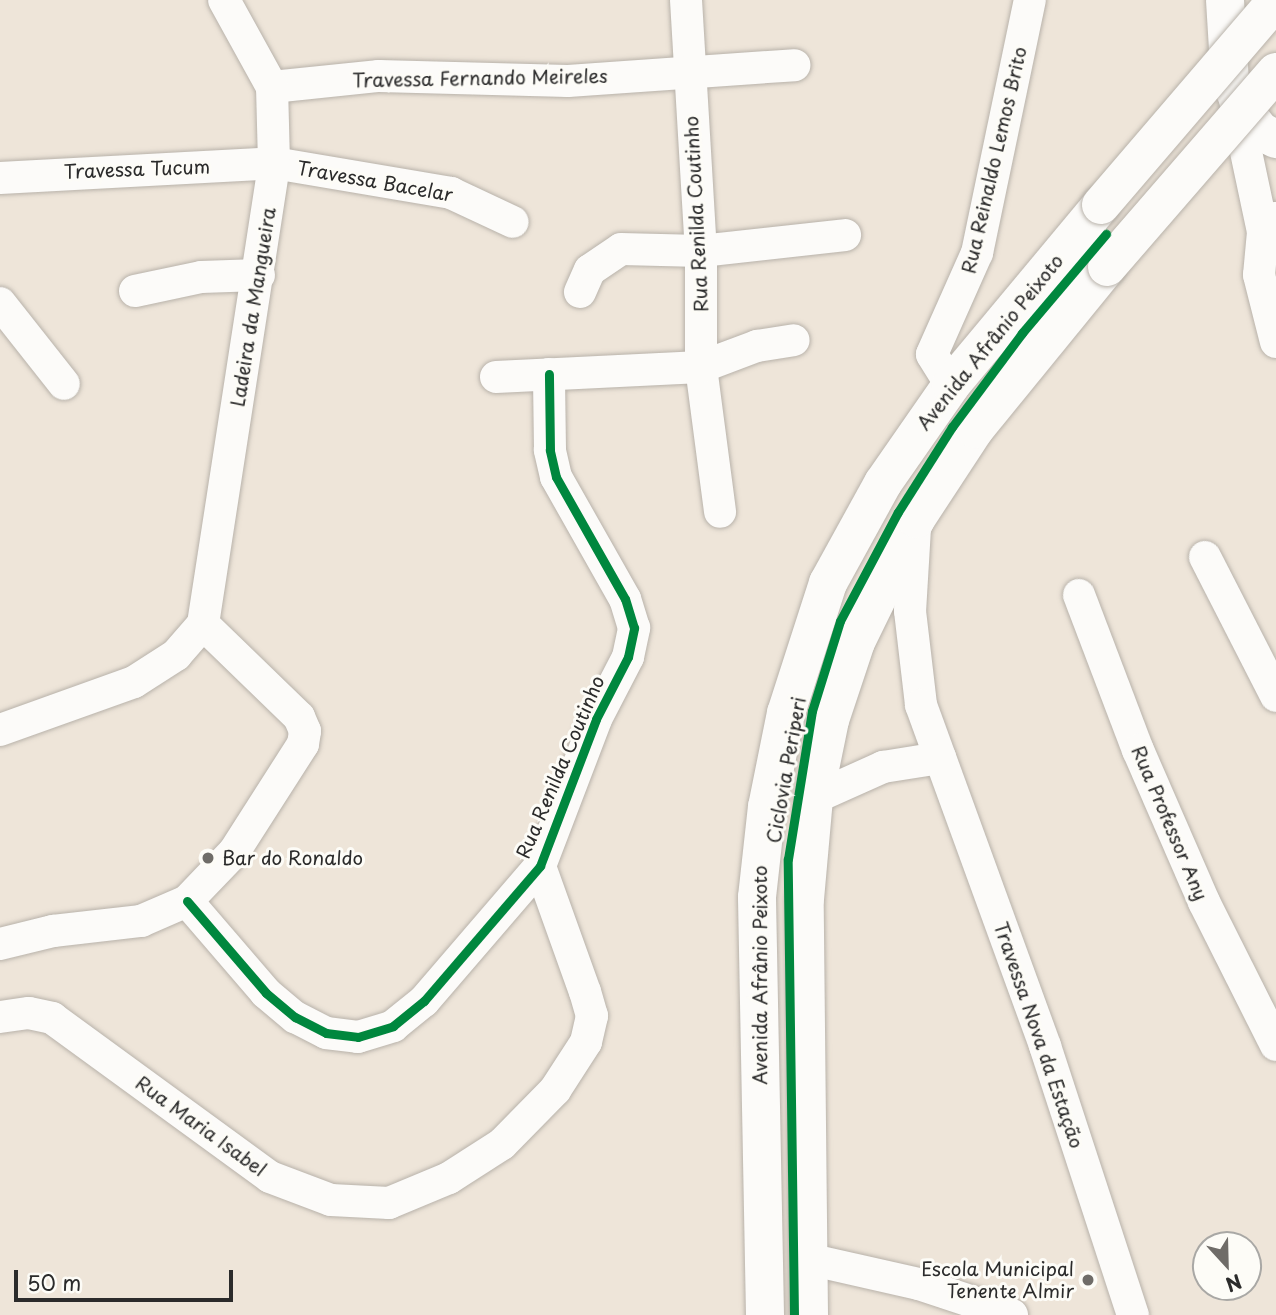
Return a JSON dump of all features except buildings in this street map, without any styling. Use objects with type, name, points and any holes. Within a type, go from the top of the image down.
[{"type":"main road","points":[[1225,0],[1230,81],[1260,131],[1276,139]]},
{"type":"main road","name":"Avenida Afrânio Peixoto","points":[[765,1315],[757,897],[772,780],[786,713],[828,583],[941,370],[1101,205],[1276,1]]},
{"type":"main road","points":[[809,1315],[805,899],[814,798],[830,720],[856,642],[916,519],[975,429],[1107,267],[1276,72]]},
{"type":"street","name":"Ladeira da Mangueira","points":[[203,624],[259,275],[274,163],[271,87],[224,0]]},
{"type":"street","name":"Rua Renilda Coutinho","points":[[686,0],[688,69],[701,251],[701,367],[720,512]]},
{"type":"street","name":"Rua Reinaldo Lemos Brito","points":[[941,370],[977,253],[1030,0]]},
{"type":"street","name":"Travessa Fernando Meireles","points":[[271,87],[379,76],[568,80],[688,69],[794,65]]},
{"type":"street","points":[[1230,81],[1271,224],[1259,275],[1276,342]]},
{"type":"street","name":"Travessa Tucum","points":[[0,177],[274,163]]},
{"type":"street","name":"Travessa Bacelar","points":[[274,163],[451,193],[513,222]]},
{"type":"street","points":[[580,292],[590,270],[621,249],[701,251],[845,235]]},
{"type":"street","points":[[135,291],[201,277],[259,275]]},
{"type":"street","points":[[0,303],[64,384]]},
{"type":"street","points":[[496,377],[701,367],[757,346],[794,340]]},
{"type":"street","name":"Rua Renilda Coutinho","points":[[187,901],[266,993],[295,1017],[326,1032],[358,1037],[393,1026],[424,1001],[540,866],[596,719],[628,657],[634,628],[625,599],[556,477],[550,450],[549,374]]},
{"type":"street","name":"Travessa Nova da Estação","points":[[916,519],[910,611],[914,664],[921,705],[1045,1046],[1133,1315]]},
{"type":"street","points":[[1206,557],[1276,696]]},
{"type":"street","name":"Rua Professor Any","points":[[1079,595],[1138,750],[1204,902],[1276,1045]]},
{"type":"street","points":[[0,730],[134,682],[176,655],[203,624],[299,717],[305,732],[303,744],[234,852],[187,901],[141,921],[53,931],[0,944]]},
{"type":"street","points":[[814,798],[883,767],[940,758]]},
{"type":"street","name":"Rua Maria Isabel","points":[[0,1017],[29,1013],[52,1018],[270,1177],[331,1200],[389,1203],[449,1178],[502,1144],[555,1090],[586,1042],[592,1016],[586,992],[540,866]]},
{"type":"street","points":[[808,1259],[919,1284],[1012,1315]]},
{"type":"cycle path","name":"Ciclovia Periperi","points":[[794,1315],[788,859],[812,711],[840,621],[898,512],[952,427],[1022,333],[1106,234]]},
{"type":"cycle path","points":[[187,901],[266,993],[295,1017],[326,1033],[358,1037],[393,1026],[424,1001],[540,866],[596,719],[628,657],[634,628],[625,599],[556,477],[550,450],[549,374]]},
{"type":"place","name":"Bar do Ronaldo","points":[[208,858]]},
{"type":"place","name":"Escola Municipal Tenente Almir","points":[[1088,1280]]}]
